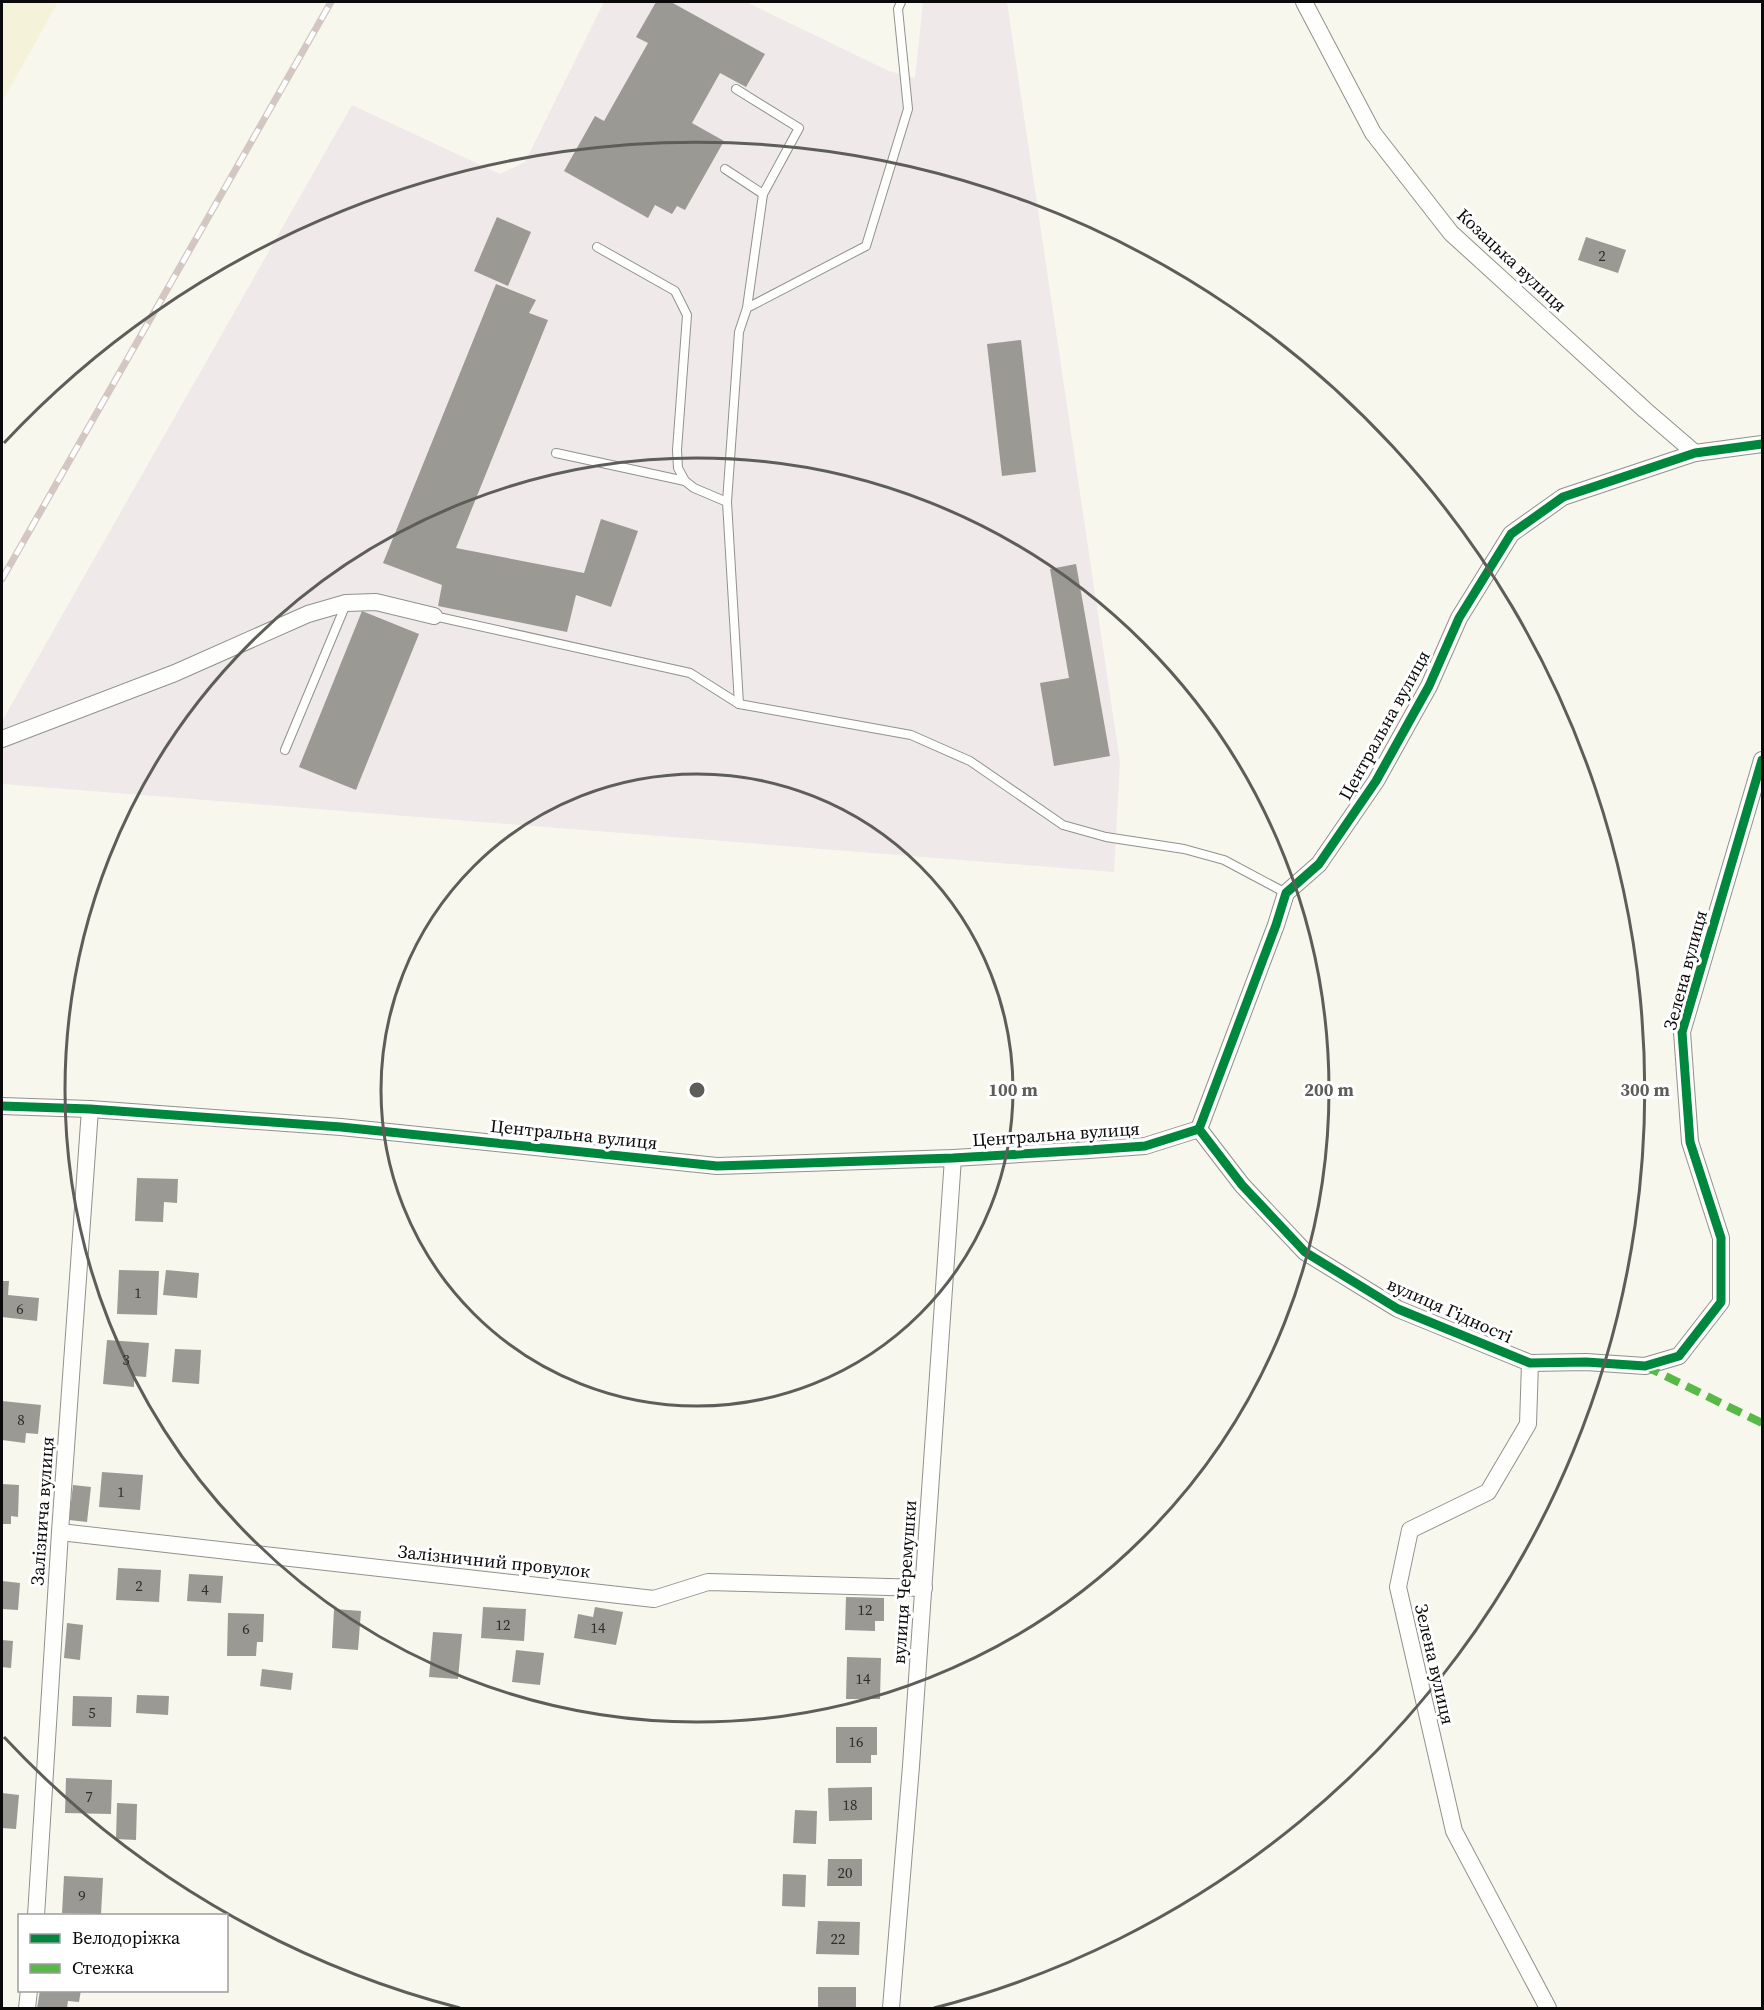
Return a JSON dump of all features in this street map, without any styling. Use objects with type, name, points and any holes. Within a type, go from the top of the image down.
[{"type":"street","name":"Козацька вулиця","points":[[1304,2],[1373,133],[1451,233],[1695,453]]},
{"type":"street","name":"Центральна вулиця","points":[[1286,893],[1319,864],[1376,781],[1429,686],[1459,618],[1511,534],[1563,497],[1695,453],[1762,444]]},
{"type":"street","points":[[2,739],[175,673],[308,614],[346,603],[376,602],[434,616]]},
{"type":"street","name":"Зелена вулиця","points":[[1645,1366],[1679,1356],[1721,1302],[1721,1238],[1690,1142],[1682,1032],[1762,760]]},
{"type":"street","points":[[1199,1129],[1286,893]]},
{"type":"street","name":"Центральна вулиця","points":[[2,1106],[90,1109],[341,1127],[717,1166],[953,1158],[1145,1146],[1199,1129]]},
{"type":"street","name":"Залізнича вулиця","points":[[36,1914],[90,1109]]},
{"type":"street","name":"вулиця Гідності","points":[[1199,1129],[1242,1185],[1305,1252],[1398,1309],[1530,1363],[1586,1362],[1645,1366]]},
{"type":"street","name":"вулиця Черемушки","points":[[891,2008],[924,1588],[953,1158]]},
{"type":"street","name":"Зелена вулиця","points":[[1530,1363],[1528,1424],[1488,1492],[1410,1530],[1398,1587],[1454,1831],[1543,2003]]},
{"type":"street","name":"Залізничний провулок","points":[[60,1532],[654,1599],[708,1582],[924,1588]]},
{"type":"street","points":[[27,2008],[29,1992]]},
{"type":"lane","points":[[747,308],[866,246],[908,110],[898,9],[901,2]]},
{"type":"lane","points":[[736,89],[799,128],[763,194],[747,308],[739,332],[727,502],[739,704]]},
{"type":"lane","points":[[725,169],[763,194]]},
{"type":"lane","points":[[597,247],[675,291],[687,315],[677,450],[678,468],[685,481],[694,489],[727,502]]},
{"type":"lane","points":[[556,453],[685,481]]},
{"type":"lane","points":[[285,750],[346,603]]},
{"type":"lane","points":[[434,616],[690,673],[739,704],[911,735],[970,761],[1063,825],[1106,837],[1184,849],[1224,860],[1286,893]]},
{"type":"shaded area","points":[[604,2],[746,2],[889,71],[915,78],[923,2],[1007,2],[1120,762],[1114,872],[2,784],[2,721],[352,105],[500,174],[525,162]]},
{"type":"green space","points":[[2,2],[58,2],[2,102]]},
{"type":"building","points":[[656,2],[671,2],[765,54],[746,87],[720,73],[692,123],[724,141],[685,210],[677,206],[672,214],[655,205],[648,218],[564,171],[595,116],[604,121],[648,43],[636,37]]},
{"type":"building","points":[[497,217],[531,232],[508,286],[474,271]]},
{"type":"building","points":[[1586,237],[1626,250],[1618,273],[1578,260]]},
{"type":"building","points":[[496,284],[536,300],[529,313],[548,320],[456,548],[584,573],[601,519],[638,531],[611,607],[576,595],[567,632],[438,606],[442,585],[383,563]]},
{"type":"building","points":[[1021,340],[1036,472],[1002,476],[987,344]]},
{"type":"building","points":[[1076,564],[1110,756],[1054,766],[1040,683],[1069,678],[1050,569]]},
{"type":"building","points":[[362,611],[419,634],[356,790],[299,767]]},
{"type":"building","points":[[137,1178],[178,1179],[177,1203],[164,1202],[163,1222],[135,1221]]},
{"type":"building","points":[[119,1270],[159,1271],[157,1315],[117,1314]]},
{"type":"building","points":[[166,1270],[199,1273],[197,1298],[163,1295]]},
{"type":"building","points":[[2,1281],[9,1281],[8,1295],[39,1298],[37,1321],[2,1317]]},
{"type":"building","points":[[107,1340],[149,1343],[146,1377],[134,1376],[134,1387],[103,1384]]},
{"type":"building","points":[[175,1349],[201,1350],[199,1384],[172,1382]]},
{"type":"building","points":[[2,1401],[41,1405],[38,1434],[26,1433],[25,1443],[2,1440]]},
{"type":"building","points":[[102,1472],[143,1475],[140,1510],[99,1507]]},
{"type":"building","points":[[2,1484],[19,1485],[18,1517],[11,1516],[11,1524],[2,1524]]},
{"type":"building","points":[[73,1485],[91,1487],[87,1522],[69,1520]]},
{"type":"building","points":[[118,1568],[161,1570],[159,1602],[116,1600]]},
{"type":"building","points":[[189,1574],[223,1576],[221,1603],[187,1601]]},
{"type":"building","points":[[2,1581],[20,1583],[18,1610],[2,1609]]},
{"type":"building","points":[[846,1597],[884,1598],[884,1621],[875,1621],[875,1631],[845,1630]]},
{"type":"building","points":[[483,1607],[526,1609],[524,1641],[481,1638]]},
{"type":"building","points":[[595,1607],[623,1612],[616,1645],[574,1638],[578,1614],[593,1617]]},
{"type":"building","points":[[334,1609],[361,1611],[358,1650],[332,1648]]},
{"type":"building","points":[[228,1613],[264,1614],[263,1642],[257,1642],[256,1656],[227,1656]]},
{"type":"building","points":[[67,1623],[83,1625],[80,1660],[64,1658]]},
{"type":"building","points":[[433,1632],[462,1634],[458,1679],[429,1677]]},
{"type":"building","points":[[2,1640],[13,1641],[11,1668],[2,1667]]},
{"type":"building","points":[[516,1650],[544,1653],[540,1685],[512,1682]]},
{"type":"building","points":[[847,1657],[881,1658],[880,1699],[846,1699]]},
{"type":"building","points":[[262,1669],[293,1673],[291,1690],[260,1686]]},
{"type":"building","points":[[137,1695],[169,1696],[168,1715],[136,1713]]},
{"type":"building","points":[[73,1696],[112,1697],[111,1727],[72,1726]]},
{"type":"building","points":[[836,1727],[877,1727],[877,1755],[871,1755],[871,1763],[836,1763]]},
{"type":"building","points":[[66,1778],[112,1780],[111,1814],[65,1813]]},
{"type":"building","points":[[872,1787],[872,1820],[829,1821],[828,1788]]},
{"type":"building","points":[[2,1793],[19,1795],[16,1829],[2,1828]]},
{"type":"building","points":[[117,1803],[137,1804],[136,1840],[116,1839]]},
{"type":"building","points":[[795,1810],[817,1811],[816,1844],[793,1843]]},
{"type":"building","points":[[828,1859],[862,1859],[862,1886],[827,1886]]},
{"type":"building","points":[[783,1874],[806,1875],[805,1907],[782,1906]]},
{"type":"building","points":[[64,1876],[103,1878],[101,1914],[62,1913]]},
{"type":"building","points":[[818,1921],[860,1922],[859,1955],[816,1954]]},
{"type":"building","points":[[818,1987],[856,1987],[856,2008],[818,2008]]},
{"type":"building","points":[[40,1992],[81,1992],[79,2002],[68,2001],[67,2008],[37,2008]]},
{"type":"railway","points":[[2,579],[331,2]]},
{"type":"marked path","points":[[1645,1366],[1762,1423]]},
{"type":"cycle path","points":[[1199,1129],[1286,893],[1319,864],[1376,781],[1429,686],[1459,618],[1511,534],[1563,497],[1695,453],[1762,444]]},
{"type":"cycle path","points":[[1199,1129],[1242,1185],[1305,1252],[1398,1309],[1530,1363],[1586,1362],[1645,1366],[1679,1356],[1721,1302],[1721,1238],[1690,1142],[1682,1032],[1762,760]]},
{"type":"cycle path","points":[[2,1106],[90,1109],[341,1127],[717,1166],[953,1158],[1145,1146],[1199,1129]]}]
